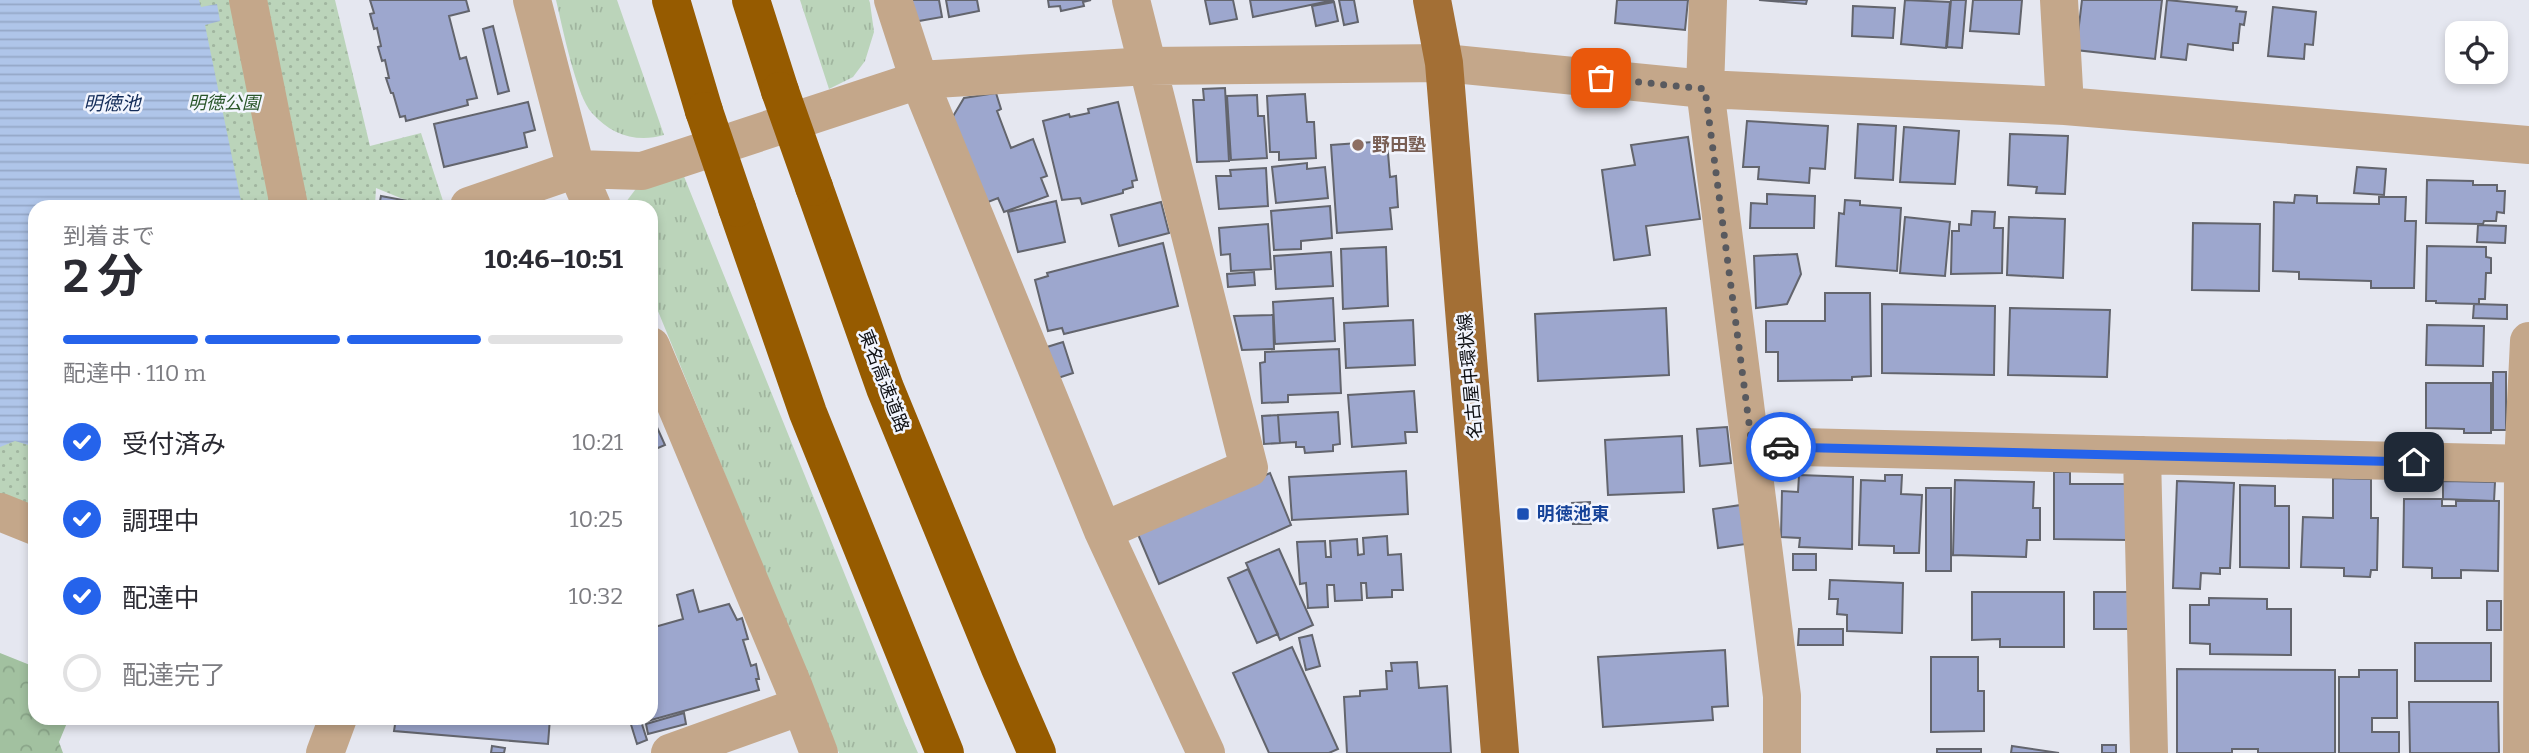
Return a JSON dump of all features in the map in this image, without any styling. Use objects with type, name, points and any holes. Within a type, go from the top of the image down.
[{"type":"highway","points":[[671,0],[704,111],[808,413],[945,753]]},
{"type":"highway","name":"東名高速道路","points":[[751,0],[780,91],[885,388],[1037,753]]},
{"type":"main road","name":"名古屋中環状線","points":[[1432,0],[1444,63],[1500,753]]},
{"type":"street","points":[[248,0],[288,200]]},
{"type":"street","points":[[533,0],[576,169],[589,200]]},
{"type":"street","points":[[893,0],[919,80],[1103,531],[1206,753]]},
{"type":"street","points":[[1103,531],[1250,468],[1131,0]]},
{"type":"street","points":[[1708,0],[1705,89],[1782,696],[1782,753]]},
{"type":"street","points":[[2059,0],[2065,106]]},
{"type":"street","points":[[486,200],[576,169],[642,171],[919,80],[1148,66],[1444,63],[1705,89],[2065,106],[2529,145]]},
{"type":"street","points":[[2522,753],[2529,341]]},
{"type":"street","points":[[658,363],[819,753]]},
{"type":"street","points":[[1752,446],[2526,464]]},
{"type":"street","points":[[2143,455],[2149,753]]},
{"type":"street","points":[[0,512],[28,524]]},
{"type":"street","points":[[670,753],[801,706]]},
{"type":"street","points":[[325,753],[335,725]]},
{"type":"green space","name":"明徳池","points":[[0,0],[335,0],[370,146],[421,133],[443,200],[405,200],[376,188],[375,200],[28,200],[28,537],[0,524]]},
{"type":"green space","points":[[556,0],[617,0],[664,135],[644,138],[625,135],[607,127],[592,113],[580,92]]},
{"type":"green space","points":[[800,0],[869,0],[870,3],[874,32],[865,61],[853,77],[829,89]]},
{"type":"green space","points":[[683,174],[918,753],[839,753],[658,311],[658,200],[628,200],[641,182]]},
{"type":"green space","points":[[0,653],[28,664],[28,725],[66,725],[59,742],[63,753],[0,753]]},
{"type":"water","name":"明徳池","points":[[0,0],[199,0],[201,7],[217,4],[220,21],[205,25],[241,200],[28,200],[28,445],[15,441],[0,447]]},
{"type":"building","points":[[370,0],[466,0],[469,11],[449,16],[460,59],[466,57],[477,98],[467,100],[468,105],[406,121],[405,116],[400,117],[386,78],[389,78],[385,60],[382,61],[378,47],[381,46],[370,14],[374,13]]},
{"type":"building","points":[[905,0],[939,0],[942,17],[913,22]]},
{"type":"building","points":[[946,0],[977,0],[979,11],[949,17]]},
{"type":"building","points":[[1048,0],[1091,0],[1083,2],[1084,6],[1061,11],[1060,6],[1049,7]]},
{"type":"building","points":[[1205,0],[1233,0],[1237,19],[1210,24]]},
{"type":"building","points":[[1250,0],[1334,0],[1253,17]]},
{"type":"building","points":[[1339,0],[1354,0],[1358,22],[1344,25]]},
{"type":"building","points":[[1617,0],[1688,0],[1685,30],[1615,23]]},
{"type":"building","points":[[1759,0],[1807,0],[1806,4]]},
{"type":"building","points":[[1905,0],[1950,2],[1946,48],[1901,44]]},
{"type":"building","points":[[1951,0],[1966,0],[1962,48],[1947,47]]},
{"type":"building","points":[[1973,0],[2022,0],[2019,34],[1970,31]]},
{"type":"building","points":[[2082,0],[2162,0],[2155,59],[2076,50]]},
{"type":"building","points":[[2167,0],[2237,7],[2236,11],[2246,12],[2244,25],[2240,24],[2238,43],[2233,43],[2233,50],[2188,44],[2186,60],[2161,57]]},
{"type":"building","points":[[1334,2],[1338,21],[1316,26],[1312,6]]},
{"type":"building","points":[[1853,6],[1895,8],[1893,38],[1852,36]]},
{"type":"building","points":[[2273,7],[2316,12],[2313,45],[2305,44],[2304,59],[2268,56]]},
{"type":"building","points":[[493,26],[509,91],[498,94],[483,29]]},
{"type":"building","points":[[1225,88],[1229,161],[1197,162],[1193,100],[1204,100],[1203,89]]},
{"type":"building","points":[[996,93],[1001,109],[997,111],[1011,148],[1033,139],[1047,176],[1041,178],[1048,196],[1004,212],[998,198],[983,204],[952,118],[964,98]]},
{"type":"building","points":[[1305,94],[1307,122],[1314,122],[1316,158],[1279,160],[1279,152],[1270,152],[1267,96]]},
{"type":"building","points":[[1257,95],[1258,116],[1264,116],[1267,158],[1231,160],[1227,96]]},
{"type":"building","points":[[528,102],[535,130],[524,133],[527,147],[444,167],[434,124]]},
{"type":"building","points":[[1118,102],[1137,180],[1132,181],[1133,187],[1123,190],[1123,193],[1082,204],[1080,198],[1062,200],[1043,121],[1069,114],[1070,117],[1089,113],[1088,109]]},
{"type":"building","points":[[1747,121],[1828,126],[1825,169],[1810,168],[1809,183],[1758,179],[1759,167],[1743,167]]},
{"type":"building","points":[[1858,124],[1896,126],[1893,180],[1855,178]]},
{"type":"building","points":[[1904,127],[1959,131],[1955,184],[1900,182]]},
{"type":"building","points":[[2010,134],[2068,136],[2065,194],[2036,193],[2037,187],[2008,185]]},
{"type":"building","points":[[1688,137],[1700,219],[1646,226],[1650,255],[1614,260],[1602,170],[1635,165],[1631,145]]},
{"type":"building","points":[[1387,141],[1390,177],[1396,176],[1398,207],[1390,208],[1392,229],[1337,233],[1331,145]]},
{"type":"building","points":[[1307,163],[1307,169],[1325,167],[1328,198],[1276,203],[1272,167]]},
{"type":"building","points":[[2357,167],[2386,169],[2384,195],[2354,193]]},
{"type":"building","points":[[1266,168],[1268,206],[1219,209],[1216,176],[1231,176],[1230,170]]},
{"type":"building","points":[[2427,180],[2473,181],[2473,185],[2497,185],[2497,191],[2505,191],[2504,213],[2497,212],[2496,221],[2484,221],[2483,224],[2426,223]]},
{"type":"building","points":[[1767,194],[1815,196],[1814,228],[1750,228],[1751,203],[1767,204]]},
{"type":"building","points":[[2295,195],[2317,196],[2317,203],[2379,204],[2379,197],[2406,197],[2405,221],[2416,221],[2414,288],[2371,288],[2371,281],[2299,279],[2299,272],[2273,271],[2274,202],[2294,203]]},
{"type":"building","points":[[381,196],[402,200],[380,200]]},
{"type":"building","points":[[1845,200],[1860,201],[1860,205],[1901,208],[1897,271],[1836,266],[1839,213],[1844,214]]},
{"type":"building","points":[[1056,201],[1065,242],[1018,252],[1008,212]]},
{"type":"building","points":[[1161,202],[1169,233],[1119,246],[1111,215]]},
{"type":"building","points":[[1330,206],[1332,238],[1301,241],[1301,249],[1274,250],[1271,211]]},
{"type":"building","points":[[1972,211],[1995,212],[1994,228],[2003,228],[2002,273],[1951,274],[1952,231],[1959,231],[1959,224],[1971,225]]},
{"type":"building","points":[[1905,217],[1950,222],[1945,276],[1900,273]]},
{"type":"building","points":[[2009,217],[2065,219],[2063,278],[2007,275]]},
{"type":"building","points":[[2193,223],[2260,224],[2259,291],[2192,290]]},
{"type":"building","points":[[1268,224],[1271,269],[1231,271],[1230,254],[1221,255],[1219,228]]},
{"type":"building","points":[[2478,225],[2506,226],[2505,243],[2477,242]]},
{"type":"building","points":[[1163,243],[1178,306],[1064,334],[1062,328],[1048,331],[1035,280],[1048,276],[1047,273]]},
{"type":"building","points":[[2427,246],[2486,247],[2486,257],[2491,258],[2491,273],[2486,273],[2485,299],[2479,299],[2479,304],[2426,301]]},
{"type":"building","points":[[1386,247],[1388,306],[1343,309],[1341,249]]},
{"type":"building","points":[[1331,252],[1333,286],[1276,289],[1274,256]]},
{"type":"building","points":[[1797,254],[1801,274],[1787,304],[1756,308],[1754,256]]},
{"type":"building","points":[[1254,272],[1255,285],[1228,287],[1227,274]]},
{"type":"building","points":[[1825,293],[1870,293],[1871,376],[1852,377],[1852,380],[1778,381],[1778,352],[1766,352],[1766,321],[1825,321]]},
{"type":"building","points":[[1333,298],[1335,341],[1275,344],[1273,302]]},
{"type":"building","points":[[1882,304],[1995,306],[1994,375],[1882,373]]},
{"type":"building","points":[[2474,304],[2507,305],[2507,319],[2473,318]]},
{"type":"building","points":[[1666,308],[1669,375],[1538,381],[1535,314]]},
{"type":"building","points":[[2010,308],[2110,310],[2107,377],[2008,375]]},
{"type":"building","points":[[1273,315],[1274,349],[1242,350],[1234,316]]},
{"type":"building","points":[[1413,320],[1415,365],[1346,368],[1344,323]]},
{"type":"building","points":[[2427,325],[2484,326],[2483,366],[2426,365]]},
{"type":"building","points":[[1063,342],[1073,373],[1058,378],[1047,347]]},
{"type":"building","points":[[1339,349],[1341,393],[1288,395],[1288,402],[1262,403],[1260,363],[1265,362],[1265,352]]},
{"type":"building","points":[[2493,372],[2506,372],[2506,430],[2493,430]]},
{"type":"building","points":[[2426,383],[2491,383],[2491,433],[2426,428]]},
{"type":"building","points":[[1414,391],[1417,432],[1405,432],[1406,443],[1352,447],[1348,395]]},
{"type":"building","points":[[1338,412],[1340,444],[1333,445],[1333,451],[1305,453],[1304,447],[1296,447],[1296,442],[1280,443],[1278,415]]},
{"type":"building","points":[[1278,415],[1280,443],[1264,444],[1262,416]]},
{"type":"building","points":[[1727,427],[1731,463],[1700,466],[1697,429]]},
{"type":"building","points":[[658,430],[665,445],[658,448]]},
{"type":"building","points":[[1682,436],[1684,492],[1608,495],[1605,440]]},
{"type":"building","points":[[1406,471],[1408,514],[1292,520],[1289,477]]},
{"type":"building","points":[[2054,472],[2070,472],[2070,484],[2127,484],[2127,540],[2054,539]]},
{"type":"building","points":[[1270,473],[1291,525],[1159,584],[1137,532]]},
{"type":"building","points":[[1799,475],[1853,477],[1852,549],[1799,547],[1800,538],[1781,537],[1782,491],[1798,492]]},
{"type":"building","points":[[1885,475],[1902,475],[1901,494],[1922,495],[1919,553],[1894,553],[1894,546],[1859,545],[1861,480],[1885,481]]},
{"type":"building","points":[[2333,478],[2371,479],[2371,518],[2378,518],[2377,570],[2371,570],[2370,577],[2344,576],[2344,568],[2301,567],[2303,517],[2333,518]]},
{"type":"building","points":[[1955,480],[2034,482],[2033,508],[2040,508],[2040,540],[2027,540],[2026,557],[1953,555]]},
{"type":"building","points":[[2177,481],[2234,483],[2230,568],[2220,568],[2220,574],[2201,573],[2200,589],[2173,588]]},
{"type":"building","points":[[2443,481],[2495,482],[2494,501],[2443,499]]},
{"type":"building","points":[[2240,485],[2275,486],[2275,506],[2289,506],[2289,568],[2240,567]]},
{"type":"building","points":[[1926,488],[1951,488],[1951,571],[1926,571]]},
{"type":"building","points":[[2404,499],[2442,499],[2442,506],[2456,506],[2456,501],[2499,501],[2498,571],[2461,570],[2461,578],[2432,578],[2432,568],[2403,567]]},
{"type":"building","points":[[1590,502],[1591,524],[1573,524],[1572,503]]},
{"type":"building","points":[[1741,505],[1746,544],[1718,548],[1713,509]]},
{"type":"building","points":[[1387,536],[1388,555],[1401,554],[1403,590],[1392,590],[1392,597],[1367,598],[1366,583],[1361,583],[1362,600],[1335,601],[1334,585],[1327,585],[1328,607],[1308,608],[1306,583],[1300,584],[1297,542],[1325,541],[1326,557],[1331,557],[1330,541],[1357,539],[1358,555],[1364,554],[1363,538]]},
{"type":"building","points":[[1279,549],[1313,625],[1280,640],[1246,563]]},
{"type":"building","points":[[1793,554],[1816,554],[1816,570],[1793,570]]},
{"type":"building","points":[[1248,569],[1278,634],[1257,643],[1228,578]]},
{"type":"building","points":[[1830,580],[1903,583],[1902,633],[1847,631],[1847,615],[1837,614],[1838,599],[1829,599]]},
{"type":"building","points":[[693,590],[699,612],[729,604],[737,620],[742,618],[748,639],[743,640],[751,666],[756,664],[759,690],[658,718],[658,626],[683,619],[677,595]]},
{"type":"building","points":[[1972,592],[2064,592],[2064,647],[2000,647],[2000,639],[1972,640]]},
{"type":"building","points":[[2094,592],[2130,592],[2130,629],[2094,629]]},
{"type":"building","points":[[2209,598],[2267,599],[2267,609],[2291,609],[2291,655],[2210,654],[2210,644],[2190,643],[2190,605],[2209,605]]},
{"type":"building","points":[[2487,601],[2501,601],[2501,630],[2487,630]]},
{"type":"building","points":[[1799,629],[1843,629],[1843,645],[1798,645]]},
{"type":"building","points":[[1312,635],[1320,666],[1306,670],[1299,638]]},
{"type":"building","points":[[2415,643],[2491,643],[2491,681],[2415,681]]},
{"type":"building","points":[[1292,647],[1338,749],[1329,753],[1269,753],[1233,673]]},
{"type":"building","points":[[1725,650],[1728,706],[1712,707],[1713,720],[1603,727],[1598,657]]},
{"type":"building","points":[[1931,657],[1978,657],[1978,691],[1984,691],[1984,731],[1931,732]]},
{"type":"building","points":[[1417,662],[1419,688],[1447,686],[1451,753],[1347,753],[1344,697],[1360,696],[1360,691],[1387,689],[1386,671],[1392,671],[1391,663]]},
{"type":"building","points":[[2177,669],[2335,670],[2335,753],[2258,753],[2258,749],[2232,749],[2232,753],[2177,753]]},
{"type":"building","points":[[2359,670],[2397,670],[2397,718],[2372,718],[2372,732],[2399,732],[2399,753],[2339,753],[2339,677],[2359,677]]},
{"type":"building","points":[[2409,702],[2498,702],[2499,753],[2410,753]]},
{"type":"building","points":[[684,713],[686,724],[648,734],[646,725],[658,725],[658,721]]},
{"type":"building","points":[[395,725],[549,725],[548,744],[394,731]]},
{"type":"building","points":[[631,725],[642,725],[647,740],[637,744]]},
{"type":"building","points":[[2102,745],[2116,745],[2116,753],[2102,753]]},
{"type":"building","points":[[492,746],[505,748],[504,753],[491,753]]},
{"type":"building","points":[[2012,746],[2059,753],[2011,753]]},
{"type":"building","points":[[1937,749],[1981,749],[1981,753],[1937,753]]},
{"type":"way so far","points":[[1601,78],[1705,89],[1752,446],[1781,447]]},
{"type":"place","name":"野田塾","points":[[1358,145]]},
{"type":"place","name":"明徳池東","points":[[1523,514]]},
{"type":"route","points":[[1781,447],[2414,462]]},
{"type":"park label","name":"明徳公園","points":[[224,103]]}]
